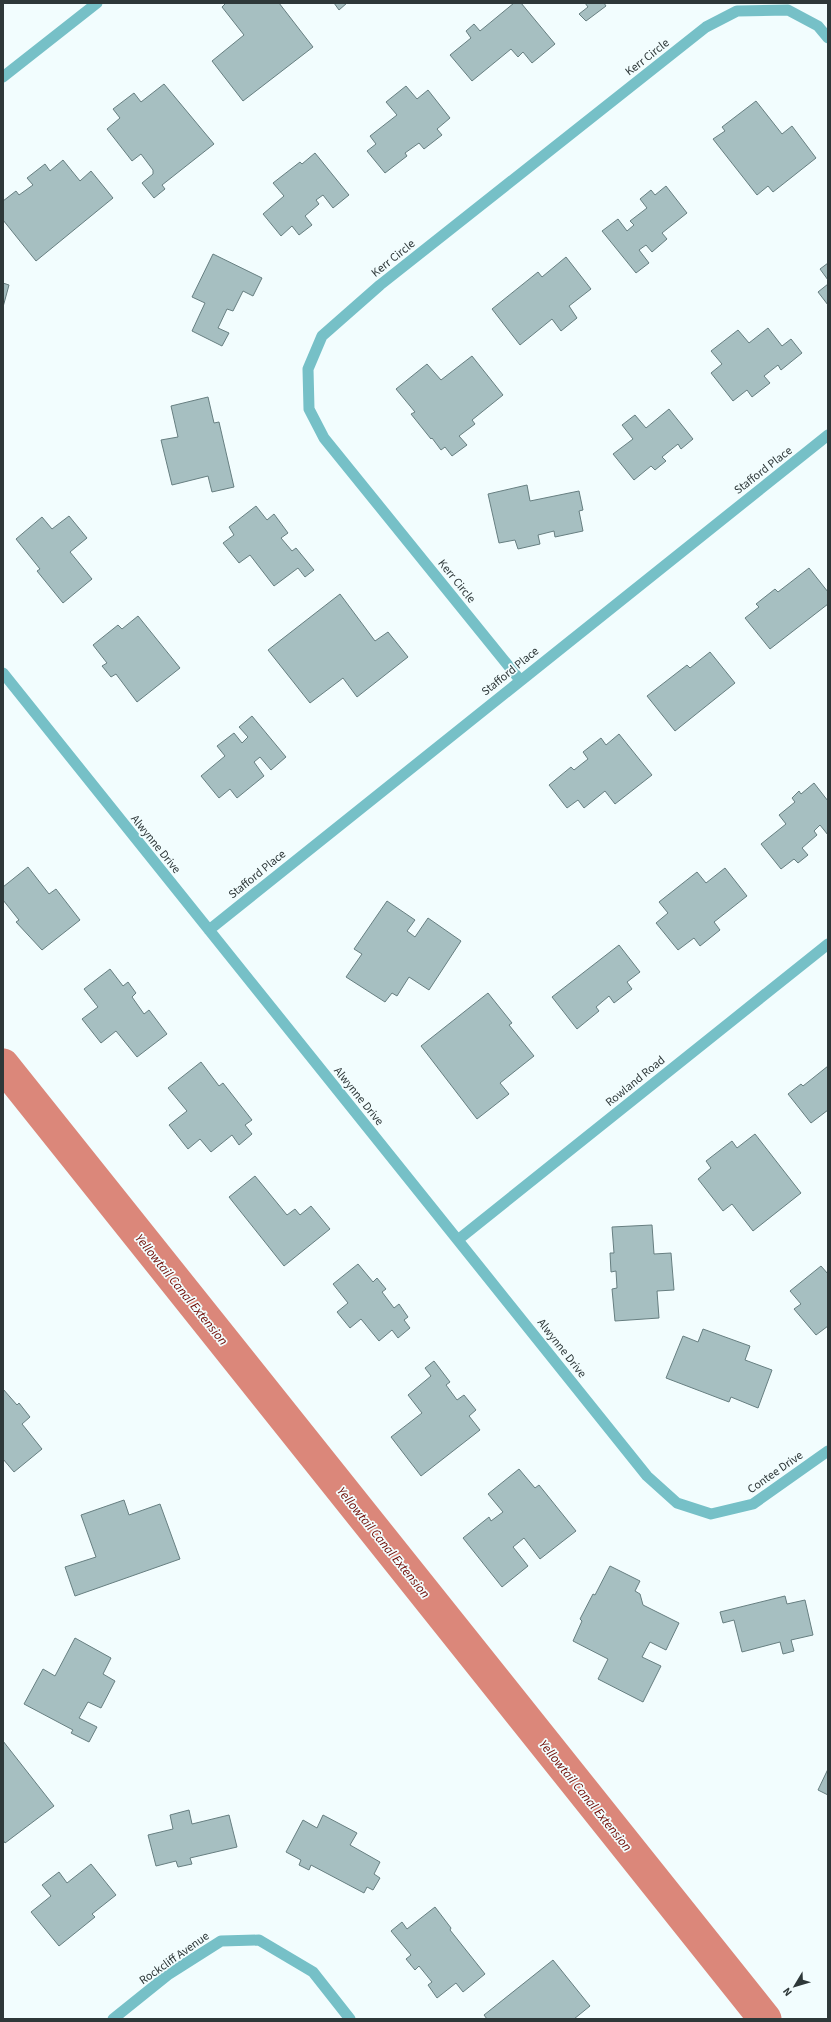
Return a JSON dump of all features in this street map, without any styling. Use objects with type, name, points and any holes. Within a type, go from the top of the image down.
[{"type":"street","points":[[3,77],[97,3]]},
{"type":"street","name":"Kerr Circle","points":[[520,680],[324,438],[309,409],[308,370],[322,336],[380,285],[706,27],[738,11],[788,10],[818,26],[828,38]]},
{"type":"street","name":"Stafford Place","points":[[209,930],[828,435]]},
{"type":"street","name":"Alwynne Drive","points":[[3,673],[364,1124],[459,1239],[647,1476],[677,1503],[711,1514]]},
{"type":"street","name":"Rowland Road","points":[[459,1239],[828,944]]},
{"type":"street","name":"Contee Drive","points":[[711,1514],[753,1504],[828,1451]]},
{"type":"street","name":"Rockcliff Avenue","points":[[113,2019],[169,1974],[221,1941],[259,1940],[313,1972],[350,2019]]},
{"type":"building","points":[[226,3],[279,3],[313,47],[243,101],[212,61],[244,35],[222,7]]},
{"type":"building","points":[[334,3],[347,3],[339,10]]},
{"type":"building","points":[[514,3],[521,3],[555,44],[532,63],[523,52],[518,57],[511,49],[472,81],[450,55],[471,38],[466,31],[474,24],[480,31]]},
{"type":"building","points":[[585,3],[604,3],[606,6],[586,21],[579,14],[588,7]]},
{"type":"building","points":[[164,84],[214,144],[162,185],[165,189],[154,198],[142,183],[153,174],[153,170],[141,154],[132,161],[107,129],[120,118],[113,109],[134,93],[141,102]]},
{"type":"building","points":[[406,86],[417,99],[428,90],[450,118],[437,129],[442,135],[424,149],[419,143],[405,153],[407,156],[385,173],[367,151],[376,144],[370,136],[397,115],[386,102]]},
{"type":"building","points":[[756,101],[782,134],[792,126],[816,158],[773,192],[768,186],[757,195],[713,139],[725,131],[722,127]]},
{"type":"building","points":[[315,153],[349,195],[333,208],[323,195],[316,200],[319,204],[305,216],[312,225],[299,235],[292,226],[281,236],[263,214],[284,196],[273,183],[300,162],[302,164]]},
{"type":"building","points":[[63,160],[80,181],[91,171],[113,198],[36,261],[3,220],[3,201],[16,191],[19,195],[33,185],[27,178],[45,164],[50,171]]},
{"type":"building","points":[[666,186],[687,213],[662,233],[667,239],[652,252],[646,245],[639,250],[649,263],[636,273],[602,231],[618,219],[627,231],[634,225],[630,221],[647,208],[640,199],[651,190],[655,195]]},
{"type":"building","points":[[213,254],[262,278],[253,296],[243,291],[233,311],[227,309],[218,328],[229,333],[222,346],[192,331],[205,303],[192,297]]},
{"type":"building","points":[[566,257],[591,289],[569,306],[577,318],[561,331],[552,319],[520,345],[492,309],[538,272],[542,277]]},
{"type":"building","points":[[828,263],[828,280],[820,269]]},
{"type":"building","points":[[3,283],[9,285],[3,307]]},
{"type":"building","points":[[828,284],[828,305],[818,292]]},
{"type":"building","points":[[768,328],[782,346],[791,339],[802,353],[781,370],[778,365],[764,376],[770,383],[752,397],[747,390],[733,401],[711,373],[722,364],[711,351],[738,330],[749,343]]},
{"type":"building","points":[[472,356],[503,395],[472,420],[475,424],[459,436],[467,445],[452,456],[445,447],[441,450],[432,438],[431,439],[411,414],[415,412],[396,389],[427,364],[441,380]]},
{"type":"building","points":[[208,397],[214,423],[219,422],[234,487],[212,492],[208,476],[172,485],[161,440],[178,437],[171,406]]},
{"type":"building","points":[[669,409],[693,439],[681,449],[678,444],[662,457],[666,461],[655,470],[651,466],[634,480],[613,454],[633,439],[622,425],[635,415],[646,428]]},
{"type":"building","points":[[527,485],[530,501],[579,491],[583,510],[579,511],[583,531],[555,537],[554,531],[538,535],[540,544],[518,549],[515,540],[499,543],[488,494]]},
{"type":"building","points":[[256,506],[267,520],[274,514],[288,533],[281,538],[292,551],[296,548],[314,570],[305,577],[298,568],[274,586],[250,555],[239,563],[223,543],[234,535],[229,527]]},
{"type":"building","points":[[69,516],[87,538],[70,552],[92,579],[63,603],[37,571],[40,569],[16,539],[42,517],[52,529]]},
{"type":"building","points":[[809,568],[828,592],[828,604],[770,649],[745,618],[759,607],[756,604],[775,589],[778,592]]},
{"type":"building","points":[[340,594],[375,641],[388,632],[408,657],[357,697],[343,678],[310,703],[268,650]]},
{"type":"building","points":[[138,616],[180,668],[137,702],[116,674],[111,677],[102,666],[107,663],[93,645],[118,625],[122,629]]},
{"type":"building","points":[[710,652],[735,683],[675,731],[647,696],[687,665],[690,668]]},
{"type":"building","points":[[252,716],[286,757],[271,770],[260,757],[254,762],[264,776],[237,798],[230,789],[219,798],[201,776],[225,756],[217,746],[234,733],[242,743],[248,737],[239,727]]},
{"type":"building","points":[[619,734],[652,775],[615,804],[605,791],[584,808],[578,800],[567,808],[549,785],[571,767],[574,770],[588,759],[583,752],[601,738],[606,745]]},
{"type":"building","points":[[814,783],[828,801],[828,835],[820,825],[814,831],[817,835],[802,848],[808,855],[798,863],[794,859],[781,869],[761,844],[786,824],[779,815],[795,802],[792,798],[799,791],[801,794]]},
{"type":"building","points":[[28,867],[49,894],[56,889],[80,920],[42,950],[16,922],[19,920],[3,900],[3,887]]},
{"type":"building","points":[[725,868],[747,896],[714,922],[720,930],[700,946],[694,938],[678,950],[656,923],[668,913],[659,902],[697,872],[706,883]]},
{"type":"building","points":[[387,901],[415,920],[407,931],[415,937],[428,918],[461,941],[429,990],[409,977],[397,996],[392,993],[385,1002],[346,977],[362,954],[354,949]]},
{"type":"building","points":[[619,945],[640,972],[627,982],[632,989],[614,1003],[609,996],[596,1007],[599,1011],[577,1029],[552,997]]},
{"type":"building","points":[[110,969],[123,986],[128,982],[136,993],[132,997],[144,1014],[149,1010],[167,1034],[137,1057],[116,1031],[101,1043],[82,1019],[98,1007],[84,989]]},
{"type":"building","points":[[488,993],[512,1023],[509,1025],[534,1056],[500,1083],[509,1094],[477,1119],[421,1046]]},
{"type":"building","points":[[201,1062],[219,1086],[223,1083],[252,1120],[245,1125],[252,1134],[239,1145],[232,1135],[211,1152],[200,1139],[188,1149],[169,1125],[187,1111],[168,1088]]},
{"type":"building","points":[[828,1066],[828,1110],[811,1123],[788,1094],[801,1084],[803,1086]]},
{"type":"building","points":[[755,1134],[801,1193],[753,1231],[732,1204],[723,1211],[698,1179],[711,1168],[706,1161],[732,1141],[737,1148]]},
{"type":"building","points":[[255,1176],[287,1215],[295,1209],[300,1215],[311,1206],[330,1229],[284,1266],[229,1197]]},
{"type":"building","points":[[652,1225],[654,1254],[671,1253],[674,1290],[657,1291],[659,1318],[615,1321],[612,1289],[617,1288],[616,1271],[611,1272],[610,1253],[614,1253],[612,1227]]},
{"type":"building","points":[[358,1264],[373,1282],[377,1278],[386,1289],[382,1292],[394,1308],[399,1304],[408,1317],[404,1320],[410,1328],[398,1338],[392,1330],[379,1341],[361,1319],[350,1328],[337,1312],[348,1303],[333,1284]]},
{"type":"building","points":[[821,1266],[828,1274],[828,1326],[816,1335],[794,1309],[801,1304],[790,1291]]},
{"type":"building","points":[[703,1329],[750,1346],[745,1360],[772,1370],[758,1408],[731,1397],[729,1402],[666,1378],[683,1336],[698,1342]]},
{"type":"building","points":[[434,1361],[450,1382],[446,1385],[457,1400],[464,1395],[476,1410],[469,1416],[480,1430],[421,1476],[391,1437],[422,1413],[408,1395],[431,1376],[425,1368]]},
{"type":"building","points":[[3,1389],[17,1405],[19,1403],[30,1417],[22,1424],[42,1449],[14,1472],[3,1459]]},
{"type":"building","points":[[519,1469],[535,1488],[539,1485],[576,1531],[540,1559],[524,1538],[513,1547],[528,1566],[502,1587],[463,1538],[489,1517],[491,1521],[503,1512],[488,1494]]},
{"type":"building","points":[[124,1500],[129,1515],[160,1504],[180,1559],[75,1596],[65,1567],[96,1557],[81,1515]]},
{"type":"building","points":[[610,1566],[640,1581],[635,1591],[640,1594],[643,1605],[679,1623],[666,1650],[650,1642],[642,1657],[661,1666],[643,1702],[598,1679],[608,1659],[573,1641],[582,1621],[580,1619],[593,1594],[595,1595]]},
{"type":"building","points":[[785,1596],[787,1604],[805,1600],[813,1635],[791,1640],[794,1651],[783,1654],[780,1642],[742,1652],[734,1620],[723,1623],[720,1612]]},
{"type":"building","points":[[75,1638],[111,1658],[103,1674],[115,1681],[101,1708],[88,1702],[79,1718],[97,1727],[89,1742],[71,1733],[73,1730],[24,1704],[43,1669],[55,1676]]},
{"type":"building","points":[[3,1741],[54,1806],[5,1843],[3,1840]]},
{"type":"building","points":[[828,1769],[828,1795],[818,1790]]},
{"type":"building","points":[[189,1810],[192,1824],[229,1815],[237,1847],[190,1858],[192,1864],[178,1867],[176,1861],[156,1866],[148,1835],[173,1829],[170,1815]]},
{"type":"building","points":[[323,1815],[357,1833],[350,1845],[380,1862],[374,1874],[380,1878],[373,1890],[367,1887],[364,1893],[311,1865],[309,1870],[299,1865],[301,1860],[286,1852],[303,1820],[317,1828]]},
{"type":"building","points":[[91,1864],[116,1895],[92,1914],[95,1917],[59,1946],[31,1912],[51,1896],[42,1885],[59,1872],[67,1883]]},
{"type":"building","points":[[435,1907],[451,1928],[450,1930],[485,1974],[463,1992],[456,1983],[437,1998],[428,1985],[432,1982],[419,1966],[415,1970],[406,1959],[411,1955],[391,1931],[402,1922],[407,1929]]},
{"type":"building","points":[[553,1960],[590,2006],[574,2019],[487,2019],[484,2015]]},
{"type":"waterway","name":"Yellowtail Canal Extension","points":[[3,1065],[765,2019]]}]
